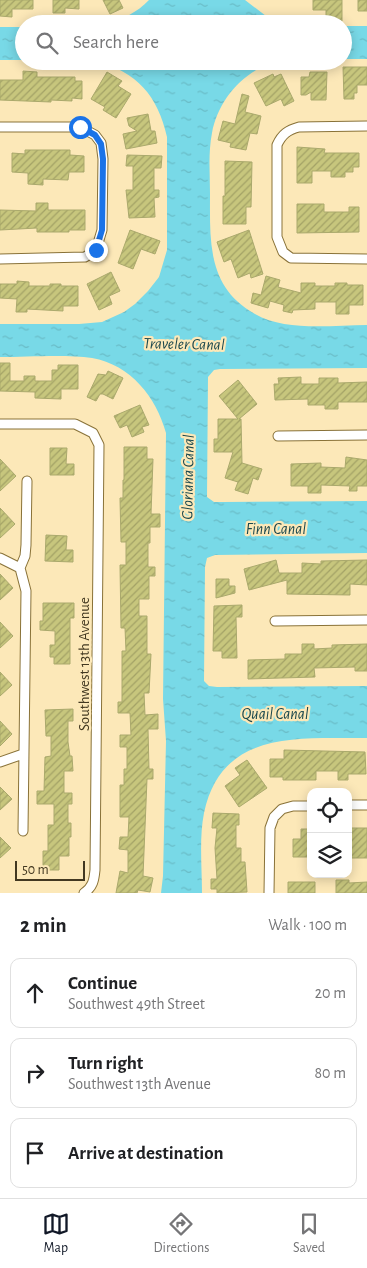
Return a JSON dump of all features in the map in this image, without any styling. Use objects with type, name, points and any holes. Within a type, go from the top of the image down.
[{"type":"street","points":[[367,126],[299,127],[289,130],[282,136],[277,145],[276,237],[283,252],[291,258],[367,259]]},
{"type":"street","points":[[0,127],[80,127],[95,135],[101,144],[103,159],[102,230],[96,250],[85,257],[0,258]]},
{"type":"street","name":"Southwest 13th Avenue","points":[[0,424],[75,424],[93,433],[99,445],[95,870],[94,881],[84,893]]},
{"type":"street","points":[[278,436],[367,435]]},
{"type":"street","points":[[23,831],[26,590],[20,568],[25,551],[27,481]]},
{"type":"street","points":[[0,558],[20,568]]},
{"type":"street","points":[[275,621],[367,620]]},
{"type":"street","points":[[0,762],[23,754]]},
{"type":"street","points":[[352,805],[367,805]]},
{"type":"street","points":[[269,893],[270,828],[274,817],[282,809],[293,806],[307,806]]},
{"type":"water","points":[[149,0],[245,0],[265,15],[128,15]]},
{"type":"water","points":[[352,26],[367,26],[367,59],[352,59]]},
{"type":"water","points":[[0,27],[15,27],[15,60],[0,60]]},
{"type":"water","points":[[119,70],[256,70],[245,77],[227,97],[215,120],[212,133],[210,229],[214,262],[220,277],[228,291],[239,303],[267,320],[310,326],[367,325],[367,368],[220,369],[214,370],[208,377],[207,497],[214,502],[367,501],[367,553],[215,555],[207,558],[205,567],[204,681],[209,686],[217,687],[367,686],[367,738],[316,738],[268,744],[246,752],[228,766],[213,785],[204,813],[201,842],[202,893],[161,893],[166,741],[163,699],[166,433],[162,420],[156,407],[140,385],[130,375],[106,362],[92,358],[70,356],[0,357],[0,324],[79,324],[102,322],[124,312],[135,304],[159,277],[167,250],[167,137],[158,109],[151,98],[144,88]]},
{"type":"building","points":[[0,0],[33,0],[33,9],[12,9],[12,17],[0,16]]},
{"type":"building","points":[[53,0],[79,0],[79,9],[65,8],[65,13],[53,13]]},
{"type":"building","points":[[103,0],[119,0],[123,8],[110,14]]},
{"type":"building","points":[[313,0],[342,0],[342,15],[326,15],[326,10],[313,10]]},
{"type":"building","points":[[358,0],[367,0],[367,11],[358,11]]},
{"type":"building","points":[[352,67],[367,67],[367,85],[357,85],[357,93],[354,93],[354,99],[344,99],[343,70],[352,70]]},
{"type":"building","points":[[23,71],[37,72],[37,77],[75,77],[75,81],[82,81],[82,99],[72,98],[72,101],[51,100],[51,102],[0,100],[0,80],[23,80]]},
{"type":"building","points":[[107,72],[122,81],[118,86],[131,94],[116,118],[103,110],[105,107],[91,99]]},
{"type":"building","points":[[310,72],[327,72],[326,100],[311,100],[311,92],[301,95],[301,77],[309,77]]},
{"type":"building","points":[[273,74],[274,77],[281,74],[294,101],[284,106],[281,99],[266,106],[254,83]]},
{"type":"building","points":[[242,94],[249,96],[245,112],[261,116],[257,134],[250,133],[246,150],[230,147],[231,143],[218,140],[223,121],[235,124]]},
{"type":"building","points":[[148,114],[151,131],[155,131],[157,143],[126,149],[123,134],[137,131],[129,126],[127,118]]},
{"type":"building","points":[[297,147],[325,149],[324,153],[359,153],[359,167],[353,167],[353,172],[345,172],[345,177],[331,177],[331,171],[312,171],[312,183],[297,183]]},
{"type":"building","points":[[25,150],[70,150],[70,155],[84,156],[84,172],[69,172],[68,180],[43,179],[43,185],[28,184],[28,173],[12,172],[12,153],[25,154]]},
{"type":"building","points":[[127,155],[162,156],[161,168],[154,168],[154,190],[159,190],[159,197],[154,198],[155,217],[129,218],[126,190],[133,190],[133,166],[126,166]]},
{"type":"building","points":[[225,161],[252,162],[251,207],[246,207],[246,224],[223,224]]},
{"type":"building","points":[[36,203],[48,203],[48,210],[85,210],[85,230],[37,232],[37,228],[0,230],[0,210],[36,211]]},
{"type":"building","points":[[297,204],[324,204],[324,212],[349,212],[349,207],[359,207],[359,232],[297,233]]},
{"type":"building","points":[[130,230],[160,241],[155,254],[141,249],[133,269],[118,263]]},
{"type":"building","points":[[249,230],[263,274],[251,278],[250,273],[238,278],[231,259],[224,262],[217,242]]},
{"type":"building","points":[[111,272],[120,291],[109,296],[112,304],[99,310],[87,284]]},
{"type":"building","points":[[266,276],[280,280],[278,287],[301,293],[301,283],[315,283],[315,286],[335,286],[335,283],[363,285],[363,305],[349,305],[349,314],[336,314],[336,302],[315,302],[315,309],[293,310],[292,313],[283,311],[284,305],[270,301],[268,308],[251,303],[253,293],[261,295]]},
{"type":"building","points":[[17,281],[29,282],[29,286],[61,284],[61,286],[78,286],[78,306],[63,306],[63,311],[27,309],[27,312],[16,312],[17,299],[0,298],[0,284],[17,284]]},
{"type":"building","points":[[0,363],[10,363],[10,381],[24,381],[24,376],[35,376],[35,381],[52,381],[52,370],[58,370],[58,365],[78,365],[78,389],[61,389],[61,399],[35,398],[35,392],[0,391]]},
{"type":"building","points":[[108,371],[123,378],[113,399],[103,394],[100,394],[96,401],[87,397],[98,374],[106,375]]},
{"type":"building","points":[[301,377],[301,384],[319,384],[319,378],[338,378],[338,383],[367,382],[367,402],[338,402],[338,409],[325,409],[325,405],[308,405],[308,399],[275,400],[274,384],[279,384],[278,378]]},
{"type":"building","points":[[238,380],[257,404],[239,419],[241,419],[242,463],[262,469],[258,480],[253,478],[248,494],[235,490],[238,482],[225,478],[233,452],[214,452],[214,439],[218,439],[218,419],[238,419],[219,396]]},
{"type":"building","points":[[140,405],[149,425],[142,427],[144,432],[132,437],[127,425],[120,428],[114,416]]},
{"type":"building","points":[[124,447],[147,447],[147,459],[153,459],[151,514],[160,514],[160,527],[150,527],[150,543],[148,543],[148,567],[155,567],[155,576],[149,576],[149,599],[139,599],[139,616],[147,616],[147,654],[151,654],[149,693],[144,693],[145,715],[158,714],[158,729],[148,729],[149,769],[153,769],[153,779],[147,779],[143,876],[153,878],[150,892],[138,890],[137,893],[116,893],[120,871],[128,873],[128,850],[119,849],[120,837],[128,837],[129,817],[120,817],[120,785],[124,785],[124,769],[127,769],[127,747],[120,747],[120,735],[131,735],[130,713],[118,713],[118,702],[122,702],[122,651],[126,651],[125,628],[121,628],[120,565],[126,565],[126,542],[121,542],[120,498],[123,498]]},
{"type":"building","points":[[50,448],[67,448],[66,464],[74,464],[74,475],[50,475]]},
{"type":"building","points":[[346,457],[367,460],[367,486],[357,486],[357,491],[349,491],[350,486],[321,485],[321,493],[308,493],[308,486],[291,486],[291,464],[321,463],[321,467],[345,468]]},
{"type":"building","points":[[0,459],[16,476],[0,491]]},
{"type":"building","points":[[0,508],[15,524],[0,538]]},
{"type":"building","points":[[46,535],[67,536],[66,550],[73,550],[73,562],[45,561]]},
{"type":"building","points":[[276,560],[279,573],[302,573],[302,563],[321,564],[321,561],[367,560],[367,585],[350,584],[350,595],[287,594],[287,580],[249,590],[244,569]]},
{"type":"building","points":[[0,574],[13,588],[0,600]]},
{"type":"building","points":[[216,579],[229,579],[229,586],[235,586],[235,593],[216,598]]},
{"type":"building","points":[[43,603],[74,603],[74,618],[70,618],[70,664],[54,664],[54,657],[50,657],[50,645],[55,645],[55,631],[40,630],[40,621],[43,621]]},
{"type":"building","points":[[242,605],[242,617],[236,617],[237,658],[222,658],[222,651],[213,651],[214,606]]},
{"type":"building","points":[[0,622],[13,636],[0,648]]},
{"type":"building","points":[[302,644],[314,644],[314,649],[332,648],[332,645],[367,644],[367,671],[355,671],[355,667],[314,668],[315,677],[248,679],[248,660],[285,659],[285,654],[302,654]]},
{"type":"building","points":[[0,672],[12,685],[0,696]]},
{"type":"building","points":[[73,709],[73,721],[68,721],[68,742],[70,756],[72,756],[73,771],[64,771],[64,793],[72,793],[72,804],[68,804],[68,823],[71,823],[69,856],[59,856],[59,870],[43,870],[43,851],[48,851],[48,825],[54,825],[54,804],[37,804],[37,791],[44,791],[45,757],[51,756],[51,736],[46,736],[45,710]]},
{"type":"building","points":[[0,721],[12,734],[0,746]]},
{"type":"building","points":[[284,750],[365,752],[366,774],[348,774],[348,780],[338,780],[338,771],[316,771],[316,780],[283,780],[283,777],[270,777],[270,759],[284,759]]},
{"type":"building","points":[[247,760],[267,788],[239,807],[225,786],[240,775],[235,768]]},
{"type":"building","points":[[0,787],[12,799],[0,810]]},
{"type":"building","points":[[213,813],[239,814],[239,825],[236,825],[236,848],[241,848],[241,862],[245,862],[247,892],[217,893],[217,889],[211,889],[211,879],[217,879],[215,848],[217,828],[212,828]]},
{"type":"building","points":[[352,828],[367,828],[367,858],[352,858]]},
{"type":"building","points":[[301,829],[307,829],[307,857],[293,857],[293,839],[301,839]]},
{"type":"building","points":[[0,837],[11,848],[0,858]]},
{"type":"building","points":[[336,880],[349,880],[349,883],[367,882],[367,893],[336,893]]},
{"type":"building","points":[[288,882],[315,882],[315,893],[288,893]]},
{"type":"route","points":[[80,127],[95,135],[101,144],[103,159],[102,230],[96,250]]},
{"type":"water label","name":"Traveler Canal","points":[[184,343]]},
{"type":"water label","name":"Gloriana Canal","points":[[187,477]]},
{"type":"water label","name":"Finn Canal","points":[[276,528]]},
{"type":"water label","name":"Quail Canal","points":[[275,713]]}]
